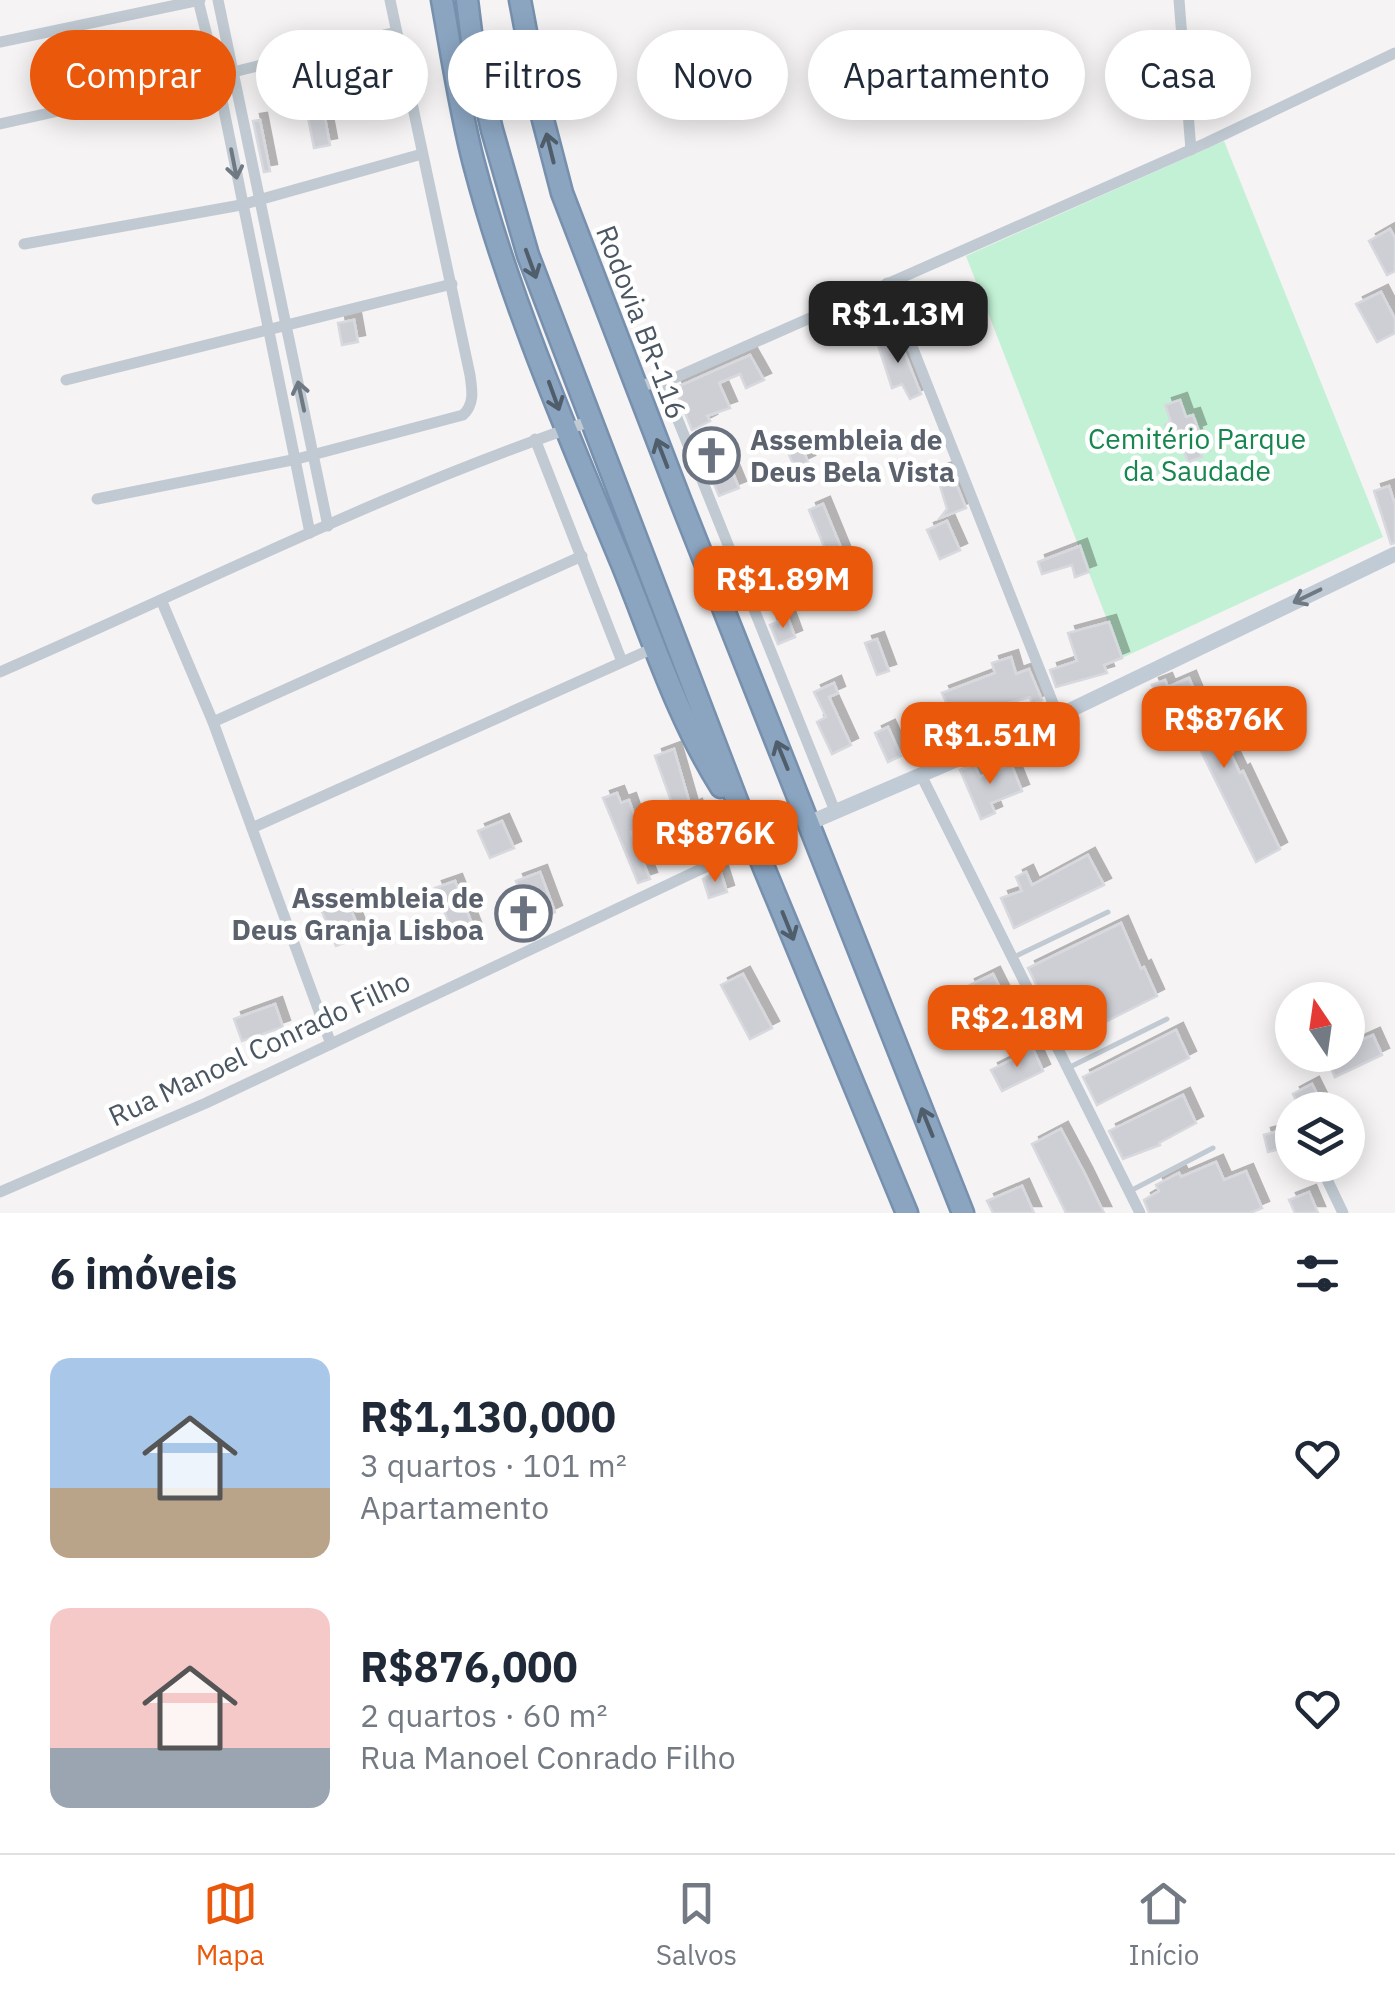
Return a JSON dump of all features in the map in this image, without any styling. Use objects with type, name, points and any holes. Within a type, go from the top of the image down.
[{"type":"highway","points":[[442,0],[465,126],[489,218],[566,429],[706,761],[750,835]]},
{"type":"highway","points":[[466,0],[488,114],[517,223],[750,835],[907,1213]]},
{"type":"highway","name":"Rodovia BR-116","points":[[520,0],[558,179],[963,1213]]},
{"type":"street","points":[[0,42],[199,0],[206,30]]},
{"type":"street","points":[[218,0],[225,30]]},
{"type":"street","points":[[390,0],[396,30]]},
{"type":"street","points":[[1179,0],[1190,150]]},
{"type":"street","points":[[636,385],[662,383],[1190,150],[1395,53]]},
{"type":"street","points":[[236,77],[328,526]]},
{"type":"street","points":[[0,124],[30,117]]},
{"type":"street","points":[[225,120],[310,534]]},
{"type":"street","points":[[98,499],[297,459],[468,411],[472,398],[470,376],[415,120]]},
{"type":"street","points":[[24,244],[241,205],[422,154]]},
{"type":"street","points":[[888,283],[1058,716]]},
{"type":"street","points":[[66,380],[452,284]]},
{"type":"street","points":[[662,383],[835,811]]},
{"type":"street","points":[[0,672],[328,526],[535,439],[591,421]]},
{"type":"street","points":[[535,439],[621,660]]},
{"type":"street","points":[[809,822],[1058,716],[1395,554]]},
{"type":"street","points":[[213,722],[582,556]]},
{"type":"street","points":[[162,602],[213,722],[331,1044]]},
{"type":"street","points":[[252,828],[656,646]]},
{"type":"street","points":[[922,775],[1140,1213]]},
{"type":"street","name":"Rua Manoel Conrado Filho","points":[[0,1192],[331,1044],[750,835]]},
{"type":"street","points":[[1328,1182],[1343,1213]]},
{"type":"lane","points":[[1012,958],[1108,912]]},
{"type":"lane","points":[[1068,1068],[1167,1019]]},
{"type":"lane","points":[[1130,1191],[1213,1148]]},
{"type":"green space","name":"Cemitério Parque da Saudade","points":[[1224,141],[1383,537],[1122,658],[966,256]]},
{"type":"building","points":[[260,120],[270,171],[264,172],[253,121]]},
{"type":"building","points":[[309,120],[325,120],[330,145],[314,148]]},
{"type":"building","points":[[1390,229],[1395,238],[1395,271],[1387,275],[1369,241]]},
{"type":"building","points":[[1381,292],[1395,319],[1395,333],[1377,342],[1356,304]]},
{"type":"building","points":[[354,320],[358,342],[342,345],[338,323]]},
{"type":"building","points":[[897,334],[921,394],[910,399],[902,384],[892,388],[877,342]]},
{"type":"building","points":[[750,355],[764,380],[746,388],[740,374],[719,383],[730,408],[707,416],[710,421],[692,430],[675,388]]},
{"type":"building","points":[[1180,400],[1186,417],[1193,415],[1199,431],[1194,433],[1202,457],[1188,462],[1180,440],[1171,443],[1165,425],[1171,422],[1165,405]]},
{"type":"building","points":[[799,440],[808,462],[795,468],[785,446]]},
{"type":"building","points":[[721,444],[739,488],[719,496],[701,453]]},
{"type":"building","points":[[950,468],[966,508],[940,518],[947,509],[936,472]]},
{"type":"building","points":[[1389,486],[1395,505],[1395,543],[1391,544],[1374,491]]},
{"type":"building","points":[[823,504],[844,555],[830,561],[809,510]]},
{"type":"building","points":[[947,521],[960,550],[940,559],[927,530]]},
{"type":"building","points":[[1080,546],[1089,572],[1075,577],[1072,565],[1042,574],[1038,562]]},
{"type":"building","points":[[778,566],[784,579],[760,589],[754,575]]},
{"type":"building","points":[[788,618],[795,637],[778,644],[770,625]]},
{"type":"building","points":[[1109,622],[1122,658],[1104,665],[1107,673],[1056,687],[1050,670],[1077,661],[1068,633]]},
{"type":"building","points":[[877,639],[889,671],[877,675],[865,643]]},
{"type":"building","points":[[1011,657],[1016,674],[1029,669],[1042,700],[1032,704],[1030,697],[968,714],[975,731],[952,740],[941,714],[950,711],[942,693],[995,673],[992,663]]},
{"type":"building","points":[[1189,678],[1214,738],[1223,738],[1240,773],[1243,771],[1280,849],[1256,862],[1190,729],[1193,728],[1179,698],[1160,705],[1152,685],[1165,680],[1168,687]]},
{"type":"building","points":[[834,683],[838,693],[829,697],[851,745],[832,754],[817,722],[826,717],[814,692]]},
{"type":"building","points":[[1064,726],[1071,742],[1051,751],[1054,758],[1043,764],[1031,740]]},
{"type":"building","points":[[888,727],[901,756],[888,762],[875,733]]},
{"type":"building","points":[[674,749],[691,808],[695,806],[707,839],[694,844],[679,807],[674,809],[655,756]]},
{"type":"building","points":[[974,764],[980,777],[1011,764],[1022,791],[991,803],[995,813],[981,819],[960,770]]},
{"type":"building","points":[[617,793],[621,803],[629,800],[639,829],[631,832],[650,879],[638,883],[603,798]]},
{"type":"building","points":[[502,821],[514,848],[490,858],[478,831]]},
{"type":"building","points":[[1088,855],[1104,885],[1014,928],[1001,898],[1022,891],[1016,877],[1026,872],[1032,885]]},
{"type":"building","points":[[720,870],[727,892],[709,898],[703,879]]},
{"type":"building","points":[[540,872],[555,912],[522,928],[512,903],[523,899],[516,881]]},
{"type":"building","points":[[455,881],[476,934],[456,941],[435,888]]},
{"type":"building","points":[[346,898],[362,936],[336,946],[321,909]]},
{"type":"building","points":[[1121,923],[1157,996],[1065,1042],[1028,968]]},
{"type":"building","points":[[743,974],[772,1028],[750,1039],[721,985]]},
{"type":"building","points":[[993,974],[1003,994],[978,1006],[968,986]]},
{"type":"building","points":[[275,1004],[283,1027],[242,1041],[234,1019]]},
{"type":"building","points":[[1176,1030],[1189,1058],[1097,1105],[1083,1077]]},
{"type":"building","points":[[1373,1035],[1382,1055],[1365,1063],[1365,1039]]},
{"type":"building","points":[[1033,1049],[1043,1071],[1002,1091],[991,1070]]},
{"type":"building","points":[[1312,1084],[1316,1092],[1297,1092]]},
{"type":"building","points":[[1183,1095],[1196,1123],[1160,1145],[1123,1159],[1109,1131]]},
{"type":"building","points":[[1061,1129],[1104,1213],[1066,1213],[1032,1144]]},
{"type":"building","points":[[1275,1132],[1275,1150],[1268,1152],[1264,1135]]},
{"type":"building","points":[[1216,1162],[1224,1180],[1246,1171],[1262,1208],[1250,1213],[1149,1213],[1144,1200],[1159,1191],[1156,1185]]},
{"type":"building","points":[[1022,1186],[1034,1213],[993,1213],[987,1201]]},
{"type":"building","points":[[1309,1192],[1318,1213],[1295,1213],[1289,1200]]},
{"type":"place","name":"Assembleia de Deus Bela Vista","points":[[711,455]]},
{"type":"place","name":"Assembleia de Deus Granja Lisboa","points":[[523,913]]}]
